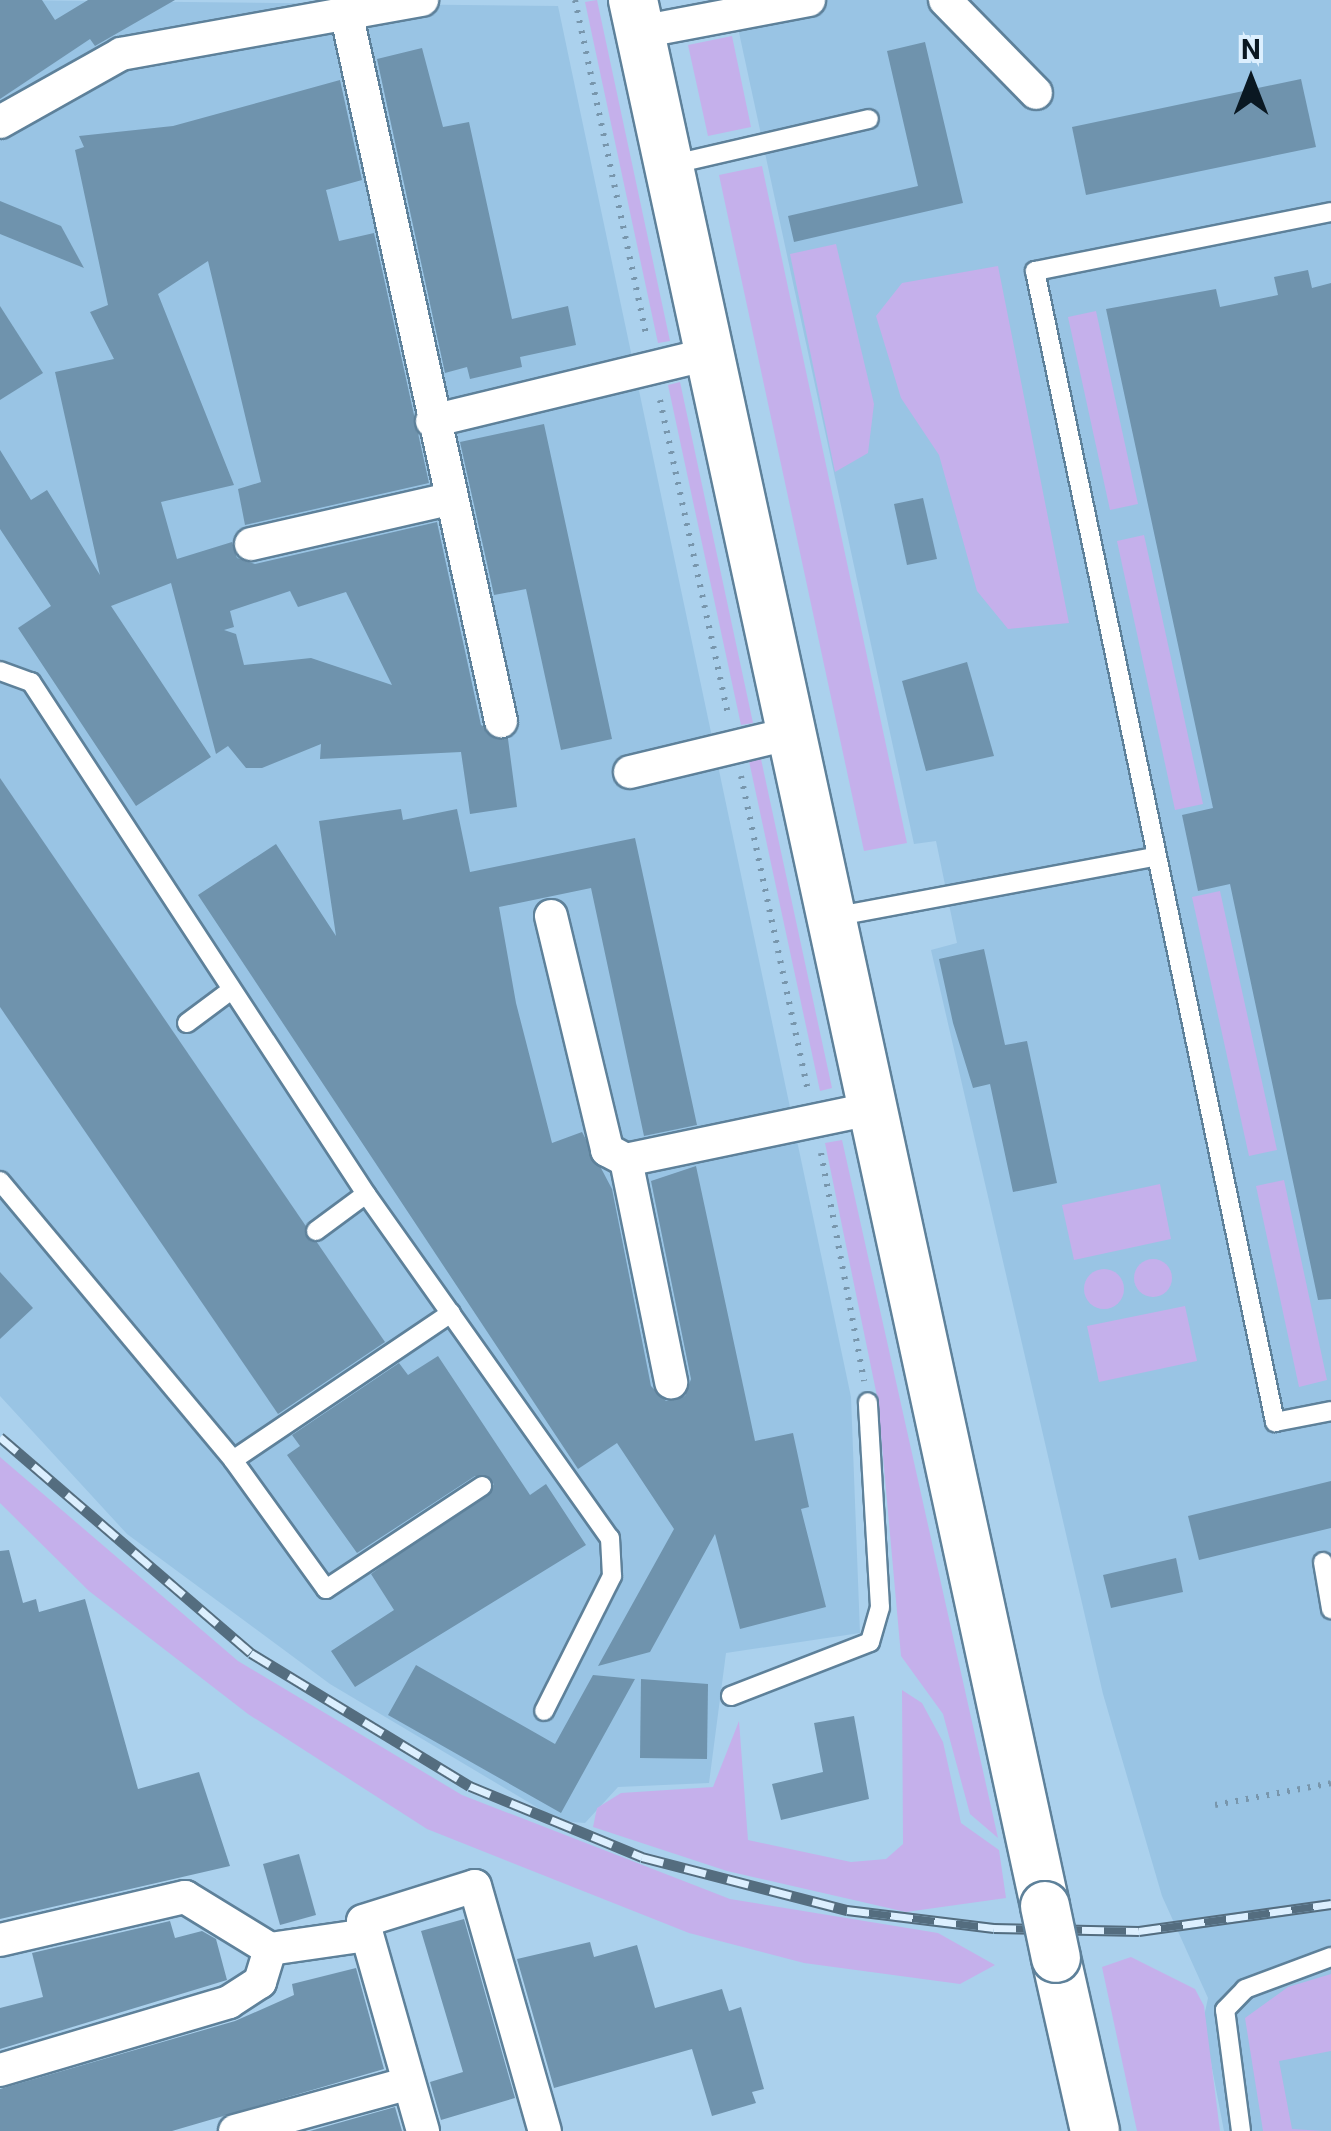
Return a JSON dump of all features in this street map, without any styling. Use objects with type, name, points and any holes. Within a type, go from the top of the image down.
[{"type":"main road","points":[[637,16],[1095,2131]]},
{"type":"street","points":[[0,122],[121,54],[422,0]]},
{"type":"street","points":[[637,16],[809,0]]},
{"type":"street","points":[[945,0],[1036,94]]},
{"type":"street","points":[[346,12],[432,421],[501,721]]},
{"type":"street","points":[[432,421],[710,354]]},
{"type":"street","points":[[251,544],[450,498]]},
{"type":"street","points":[[630,772],[792,733]]},
{"type":"street","points":[[550,916],[607,1150],[626,1160],[874,1108]]},
{"type":"street","points":[[626,1160],[671,1382]]},
{"type":"street","points":[[423,2131],[363,1920],[475,1886],[545,2131]]},
{"type":"street","points":[[0,1940],[185,1897],[270,1949],[368,1935]]},
{"type":"street","points":[[0,2070],[229,2002],[260,1982],[270,1949]]},
{"type":"street","points":[[235,2131],[409,2083]]},
{"type":"lane","points":[[669,165],[869,119]]},
{"type":"lane","points":[[1331,212],[1035,270],[1154,857],[1275,1422],[1331,1410]]},
{"type":"lane","points":[[0,670],[31,682],[366,1194],[610,1538],[612,1576],[544,1711]]},
{"type":"lane","points":[[832,917],[1154,857]]},
{"type":"lane","points":[[187,1023],[230,991]]},
{"type":"lane","points":[[2,1190],[233,1460],[326,1590],[482,1486]]},
{"type":"lane","points":[[316,1231],[366,1194]]},
{"type":"lane","points":[[233,1460],[451,1313]]},
{"type":"lane","points":[[731,1696],[870,1642],[880,1607],[868,1402]]},
{"type":"lane","points":[[1323,1562],[1331,1609]]},
{"type":"lane","points":[[1241,2131],[1225,2010],[1245,1989],[1331,1957]]},
{"type":"path","points":[[574,0],[814,1121],[868,1402]]},
{"type":"path","points":[[1215,1805],[1331,1782]]},
{"type":"shaded area","points":[[0,0],[558,6],[851,1397],[860,1633],[726,1653],[709,1783],[618,1787],[585,1823],[560,1821],[330,1684],[127,1534],[0,1396]]},
{"type":"shaded area","points":[[597,0],[670,341],[658,343],[585,2]]},
{"type":"shaded area","points":[[732,0],[1331,0],[1331,2131],[1224,2131],[1203,2021],[1208,1998],[1162,1896],[1103,1694],[931,950],[957,943],[936,841],[914,844]]},
{"type":"shaded area","points":[[732,36],[751,127],[708,136],[688,45]]},
{"type":"shaded area","points":[[762,166],[907,843],[864,851],[719,175]]},
{"type":"shaded area","points":[[836,244],[874,404],[868,453],[835,472],[790,254]]},
{"type":"shaded area","points":[[998,266],[1069,623],[1008,629],[977,591],[939,455],[901,398],[876,316],[902,283]]},
{"type":"shaded area","points":[[1096,311],[1138,504],[1110,510],[1068,317]]},
{"type":"shaded area","points":[[680,382],[753,723],[741,725],[668,385]]},
{"type":"shaded area","points":[[1144,535],[1203,804],[1175,810],[1117,541]]},
{"type":"shaded area","points":[[761,759],[832,1088],[820,1091],[749,761]]},
{"type":"shaded area","points":[[1220,891],[1277,1150],[1249,1156],[1192,897]]},
{"type":"shaded area","points":[[842,1140],[998,1838],[970,1814],[943,1714],[901,1656],[878,1401],[825,1143]]},
{"type":"shaded area","points":[[1284,1180],[1327,1380],[1299,1387],[1256,1186]]},
{"type":"shaded area","points":[[1160,1184],[1171,1239],[1074,1260],[1062,1205]]},
{"type":"shaded area","points":[[1153,1259],[1166,1265],[1172,1278],[1166,1291],[1153,1297],[1140,1291],[1134,1278],[1140,1265]]},
{"type":"shaded area","points":[[1104,1269],[1118,1275],[1124,1289],[1118,1303],[1104,1309],[1090,1303],[1084,1289],[1090,1275]]},
{"type":"shaded area","points":[[1185,1306],[1197,1361],[1099,1382],[1087,1326]]},
{"type":"shaded area","points":[[0,1457],[238,1661],[462,1795],[730,1899],[938,1933],[995,1965],[960,1984],[804,1963],[689,1933],[427,1829],[248,1714],[89,1591],[0,1503]]},
{"type":"shaded area","points":[[902,1690],[922,1703],[943,1742],[961,1823],[999,1850],[1006,1898],[906,1912],[727,1871],[593,1827],[597,1808],[621,1793],[713,1787],[739,1721],[748,1840],[851,1862],[886,1859],[903,1844]]},
{"type":"shaded area","points":[[1131,1957],[1195,1989],[1204,2006],[1220,2131],[1137,2131],[1102,1967]]},
{"type":"shaded area","points":[[1331,1974],[1331,2051],[1279,2061],[1292,2129],[1324,2131],[1263,2131],[1245,2018],[1288,1987]]},
{"type":"building","points":[[0,0],[42,0],[55,20],[88,0],[175,0],[95,46],[90,39],[0,99]]},
{"type":"building","points":[[925,42],[963,203],[794,242],[788,216],[918,186],[887,51]]},
{"type":"building","points":[[422,48],[443,127],[469,122],[512,319],[568,306],[576,345],[520,357],[522,367],[470,379],[467,367],[445,373],[377,59]]},
{"type":"building","points":[[1301,79],[1316,147],[1086,195],[1072,127]]},
{"type":"building","points":[[340,80],[362,180],[326,190],[339,241],[374,233],[429,483],[245,525],[238,489],[261,482],[208,261],[158,294],[234,485],[161,502],[177,559],[232,542],[237,558],[255,564],[437,522],[481,725],[508,739],[517,807],[470,814],[461,752],[320,759],[321,744],[262,768],[246,768],[228,746],[216,754],[171,583],[111,606],[211,757],[136,806],[18,628],[51,606],[0,529],[0,450],[31,500],[47,490],[100,575],[55,372],[114,359],[90,312],[108,305],[75,150],[84,147],[79,136],[173,126]],"holes":[[[290,591],[298,607],[346,592],[392,685],[311,658],[244,665],[236,634],[224,630],[234,627],[230,611]]]},
{"type":"building","points":[[0,201],[61,226],[84,268],[0,234]]},
{"type":"building","points":[[1308,270],[1312,288],[1331,283],[1331,1299],[1318,1300],[1230,884],[1198,891],[1182,815],[1213,808],[1106,309],[1216,289],[1220,307],[1278,295],[1274,277]]},
{"type":"building","points":[[0,306],[43,373],[0,400]]},
{"type":"building","points":[[544,424],[612,739],[561,750],[526,589],[494,595],[460,442]]},
{"type":"building","points":[[923,498],[937,559],[907,565],[894,504]]},
{"type":"building","points":[[967,662],[994,756],[926,771],[902,681]]},
{"type":"building","points":[[0,778],[385,1342],[278,1414],[0,1007]]},
{"type":"building","points":[[401,809],[403,820],[457,809],[470,872],[635,838],[697,1125],[644,1136],[591,888],[499,907],[516,1003],[552,1143],[582,1132],[612,1189],[651,1386],[666,1401],[685,1396],[691,1379],[651,1181],[696,1166],[755,1441],[793,1433],[809,1507],[801,1509],[826,1607],[740,1629],[715,1534],[650,1652],[598,1666],[674,1529],[617,1443],[578,1469],[198,895],[276,844],[336,936],[319,821]]},
{"type":"building","points":[[984,949],[1005,1045],[1027,1041],[1057,1183],[1013,1192],[990,1084],[973,1088],[939,959]]},
{"type":"building","points":[[0,1272],[33,1308],[0,1339]]},
{"type":"building","points":[[438,1356],[530,1495],[546,1484],[586,1545],[355,1687],[331,1651],[394,1610],[371,1574],[494,1484],[475,1476],[357,1553],[287,1455],[300,1446],[292,1435],[399,1363],[408,1375]]},
{"type":"building","points":[[1331,1481],[1331,1528],[1199,1560],[1188,1516]]},
{"type":"building","points":[[9,1550],[23,1603],[36,1599],[39,1612],[85,1599],[138,1789],[199,1772],[230,1866],[0,1919],[0,1551]]},
{"type":"building","points":[[1176,1558],[1183,1592],[1111,1608],[1103,1575]]},
{"type":"building","points":[[416,1665],[555,1744],[593,1675],[635,1679],[561,1813],[388,1715]]},
{"type":"building","points":[[641,1679],[708,1684],[707,1759],[640,1758]]},
{"type":"building","points":[[854,1716],[869,1799],[781,1820],[772,1784],[823,1772],[814,1723]]},
{"type":"building","points":[[299,1854],[316,1915],[280,1925],[263,1864]]},
{"type":"building","points":[[464,1919],[515,2098],[441,2120],[430,2082],[463,2072],[421,1931]]},
{"type":"building","points":[[170,1921],[175,1938],[202,1931],[216,1939],[227,1980],[0,2049],[0,2008],[43,1997],[32,1953]]},
{"type":"building","points":[[590,1942],[594,1957],[637,1945],[655,2008],[722,1989],[729,2011],[741,2007],[764,2089],[752,2092],[756,2103],[712,2116],[692,2049],[554,2088],[517,1959]]},
{"type":"building","points":[[356,1968],[384,2069],[172,2131],[0,2131],[0,2089],[235,2021],[294,1995],[292,1984]]},
{"type":"building","points":[[395,2107],[402,2131],[310,2131]]},
{"type":"railway","points":[[0,1437],[251,1653],[470,1786],[642,1857],[847,1910],[994,1928],[1139,1931],[1331,1904]]}]
